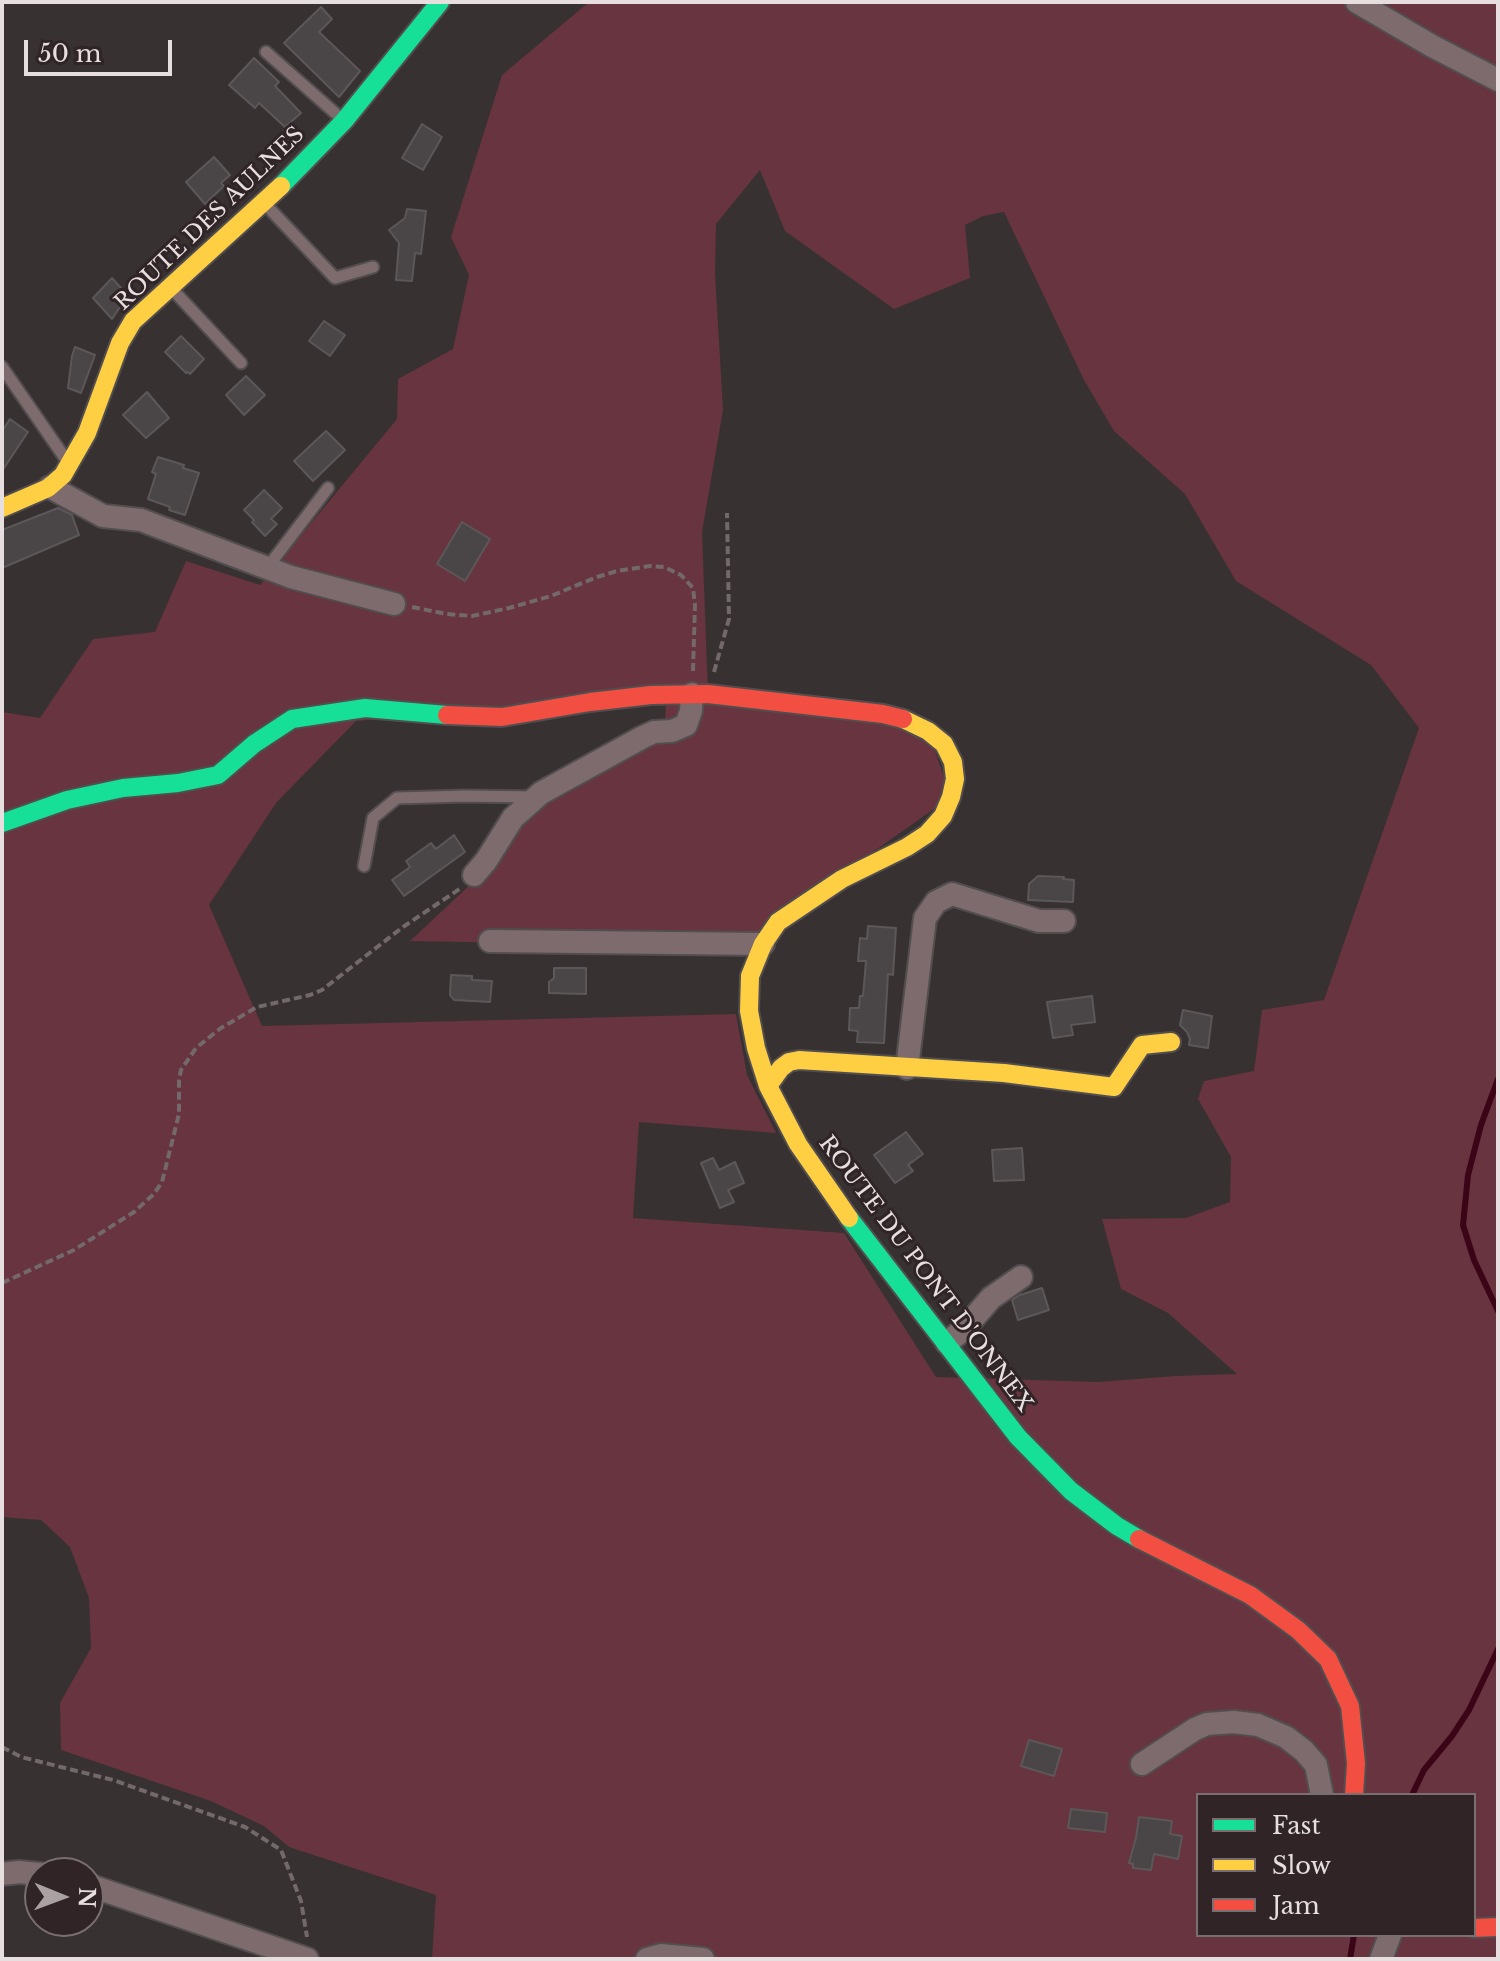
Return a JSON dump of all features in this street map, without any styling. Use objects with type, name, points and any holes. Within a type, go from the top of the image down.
[{"type":"street","name":"ROUTE DES AULNES","points":[[2,508],[50,487],[63,475],[87,433],[120,343],[133,321],[296,173],[344,121],[440,2]]},
{"type":"street","points":[[1357,2],[1498,80]]},
{"type":"street","points":[[50,487],[103,516],[141,520],[291,577],[394,604]]},
{"type":"street","points":[[474,875],[513,818],[535,797],[643,737],[686,725],[700,694]]},
{"type":"street","name":"ROUTE DU PONT D'ONNEX","points":[[2,823],[67,800],[123,788],[178,783],[218,775],[254,744],[292,719],[365,708],[502,717],[590,702],[651,695],[700,694],[868,712],[904,719],[928,731],[944,744],[953,762],[955,779],[943,816],[927,834],[907,847],[842,879],[807,901],[778,922],[763,944],[750,976],[749,1011],[768,1086],[798,1144],[837,1202],[1018,1437],[1071,1491],[1117,1526],[1152,1547],[1250,1595],[1298,1630],[1328,1659],[1350,1706],[1356,1763],[1354,1793]]},
{"type":"street","points":[[907,1068],[925,918],[936,902],[952,894],[1039,921],[1064,921]]},
{"type":"street","points":[[490,941],[763,944]]},
{"type":"street","points":[[768,1086],[781,1068],[799,1060],[1004,1073],[1114,1087],[1142,1045],[1171,1042]]},
{"type":"street","points":[[947,1343],[991,1298],[1021,1277]]},
{"type":"street","points":[[1142,1764],[1207,1724],[1234,1722],[1258,1725],[1286,1737],[1304,1751],[1316,1765],[1322,1793]]},
{"type":"street","points":[[2,1874],[24,1872]]},
{"type":"street","points":[[104,1890],[308,1952]]},
{"type":"street","points":[[1476,1928],[1498,1927]]},
{"type":"street","points":[[1381,1959],[1389,1937]]},
{"type":"street","points":[[647,1959],[661,1955],[703,1959]]},
{"type":"lane","points":[[266,52],[344,121]]},
{"type":"lane","points":[[264,202],[335,278],[373,267]]},
{"type":"lane","points":[[170,287],[241,363]]},
{"type":"lane","points":[[2,367],[70,465]]},
{"type":"lane","points":[[267,568],[328,488]]},
{"type":"lane","points":[[364,866],[373,818],[397,798],[535,797]]},
{"type":"path","points":[[700,694],[729,619],[727,513]]},
{"type":"path","points":[[394,604],[472,616],[551,596],[617,571],[664,567],[681,575],[693,588],[700,694]]},
{"type":"path","points":[[2,1283],[74,1250],[134,1212],[154,1194],[162,1182],[179,1114],[181,1070],[196,1048],[221,1028],[257,1007],[322,990],[403,927],[462,888],[474,875]]},
{"type":"path","points":[[2,1747],[21,1757],[113,1780],[245,1827],[281,1850],[301,1901],[308,1952]]},
{"type":"shaded area","points":[[589,2],[1498,2],[1498,1959],[432,1959],[436,1895],[289,1847],[264,1826],[211,1801],[61,1750],[60,1703],[91,1648],[89,1598],[70,1547],[41,1520],[2,1517],[2,712],[40,718],[93,639],[155,632],[186,561],[260,585],[397,419],[398,379],[453,349],[469,275],[451,237],[502,75]],"holes":[[[760,170],[785,231],[894,309],[970,278],[965,225],[983,216],[1004,212],[1084,380],[1114,431],[1185,494],[1236,581],[1371,665],[1419,728],[1324,1000],[1262,1010],[1254,1071],[1204,1081],[1198,1099],[1231,1157],[1230,1202],[1186,1218],[1102,1219],[1121,1289],[1168,1313],[1237,1374],[1098,1382],[936,1377],[844,1233],[633,1218],[639,1122],[776,1133],[747,1075],[736,1014],[262,1026],[209,905],[276,803],[356,721],[666,695],[665,723],[527,808],[490,866],[410,941],[738,947],[951,797],[928,731],[708,693],[702,532],[723,410],[715,273],[716,224]]]},
{"type":"building","points":[[321,7],[332,19],[319,32],[360,71],[339,97],[284,43]]},
{"type":"building","points":[[254,58],[279,82],[275,86],[301,113],[285,127],[259,103],[255,108],[229,85]]},
{"type":"building","points":[[422,124],[442,137],[423,170],[402,158]]},
{"type":"building","points":[[214,157],[230,175],[221,183],[224,186],[205,204],[186,182]]},
{"type":"building","points":[[407,209],[426,211],[421,254],[415,253],[412,281],[396,280],[399,243],[389,230],[405,218]]},
{"type":"building","points":[[112,278],[130,298],[112,319],[93,298]]},
{"type":"building","points":[[324,321],[345,335],[330,356],[309,341]]},
{"type":"building","points":[[181,336],[204,359],[190,374],[165,352]]},
{"type":"building","points":[[75,347],[95,355],[81,393],[68,388]]},
{"type":"building","points":[[246,376],[265,395],[244,415],[226,395]]},
{"type":"building","points":[[147,392],[169,418],[146,438],[123,415]]},
{"type":"building","points":[[10,419],[28,432],[2,471],[2,431]]},
{"type":"building","points":[[326,431],[345,450],[313,481],[294,461]]},
{"type":"building","points":[[158,457],[199,473],[185,515],[148,499]]},
{"type":"building","points":[[264,490],[282,508],[271,519],[277,524],[265,536],[244,510]]},
{"type":"building","points":[[58,508],[72,515],[79,535],[2,568],[2,530]]},
{"type":"building","points":[[462,522],[490,539],[465,581],[437,564]]},
{"type":"building","points":[[454,835],[465,852],[404,896],[392,880],[410,867],[406,861],[431,843],[436,849]]},
{"type":"building","points":[[1038,876],[1074,880],[1073,902],[1028,900],[1029,884]]},
{"type":"building","points":[[868,926],[896,928],[893,975],[888,974],[884,1043],[857,1042],[858,1031],[849,1030],[850,1008],[859,1008],[860,996],[863,996],[866,961],[858,961],[860,938],[867,939]]},
{"type":"building","points":[[554,968],[586,968],[586,994],[549,993]]},
{"type":"building","points":[[451,975],[492,981],[490,1002],[454,1000],[450,995]]},
{"type":"building","points":[[1092,996],[1095,1022],[1071,1025],[1073,1035],[1053,1038],[1047,1002]]},
{"type":"building","points":[[1183,1010],[1212,1016],[1208,1048],[1189,1045],[1187,1032],[1180,1025]]},
{"type":"building","points":[[906,1132],[923,1154],[908,1165],[913,1171],[895,1183],[874,1155]]},
{"type":"building","points":[[1022,1148],[1024,1180],[994,1181],[992,1150]]},
{"type":"building","points":[[713,1158],[719,1170],[735,1162],[744,1183],[728,1190],[734,1202],[720,1208],[701,1163]]},
{"type":"building","points":[[1042,1288],[1049,1310],[1018,1320],[1012,1300]]},
{"type":"building","points":[[1029,1740],[1062,1749],[1054,1776],[1021,1766]]},
{"type":"building","points":[[1071,1809],[1107,1813],[1105,1832],[1068,1828]]},
{"type":"building","points":[[1139,1817],[1172,1821],[1170,1834],[1182,1836],[1178,1859],[1154,1854],[1151,1870],[1133,1868],[1133,1864],[1129,1863]]},
{"type":"waterway","points":[[1498,1079],[1481,1125],[1468,1175],[1463,1225],[1474,1260],[1498,1311]]},
{"type":"waterway","points":[[1413,1793],[1424,1770],[1469,1710],[1498,1649]]},
{"type":"waterway","points":[[1350,1959],[1354,1937]]},
{"type":"traffic: fast","points":[[281,186],[344,121],[440,2]]},
{"type":"traffic: fast","points":[[2,823],[67,800],[123,788],[178,783],[218,775],[254,744],[292,719],[365,708],[447,715]]},
{"type":"traffic: fast","points":[[849,1218],[1018,1437],[1071,1491],[1139,1539]]},
{"type":"traffic: slow","points":[[2,508],[48,488],[63,475],[87,433],[120,343],[133,321],[281,186]]},
{"type":"traffic: slow","points":[[849,1218],[798,1144],[768,1086],[749,1011],[750,976],[763,944],[778,922],[842,879],[907,847],[927,834],[943,816],[955,779],[953,762],[944,744],[928,731],[903,719]]},
{"type":"traffic: slow","points":[[768,1086],[781,1068],[799,1060],[1004,1073],[1114,1087],[1142,1045],[1171,1042]]},
{"type":"traffic: jam","points":[[447,715],[502,717],[651,695],[708,694],[883,714],[903,719]]},
{"type":"traffic: jam","points":[[1139,1539],[1250,1595],[1298,1630],[1328,1659],[1350,1706],[1356,1763],[1354,1793]]},
{"type":"traffic: jam","points":[[1476,1928],[1498,1927]]}]
